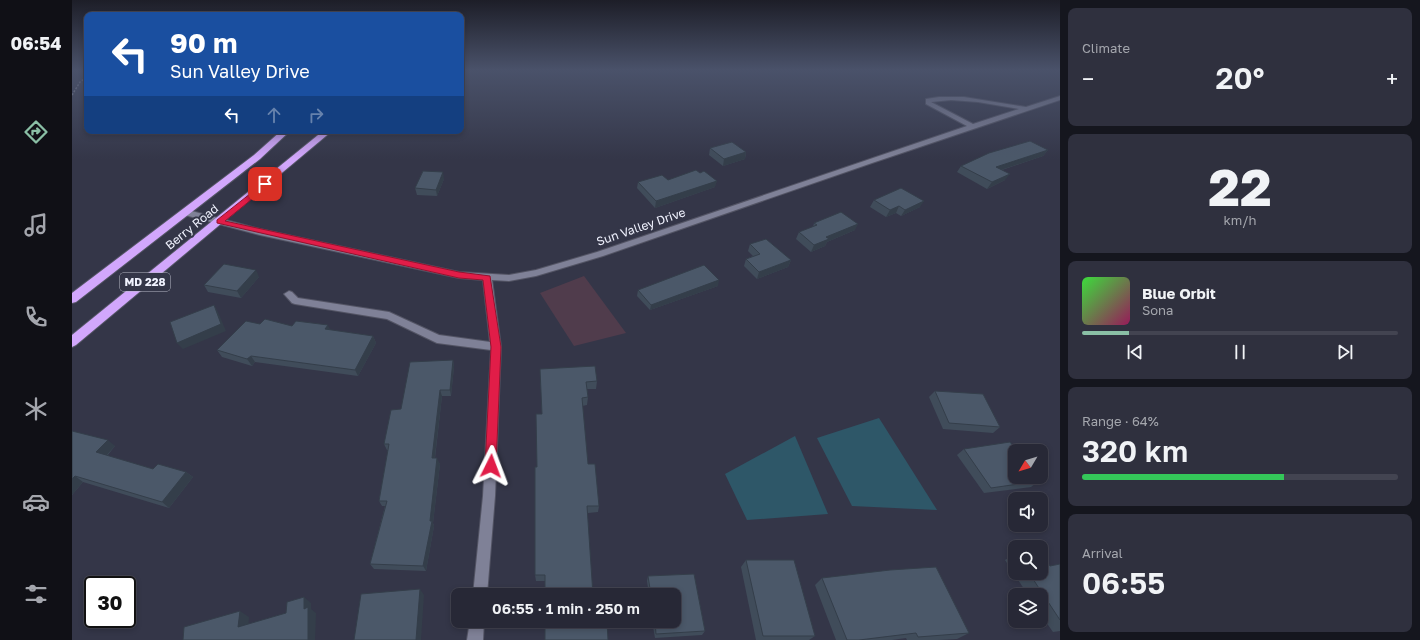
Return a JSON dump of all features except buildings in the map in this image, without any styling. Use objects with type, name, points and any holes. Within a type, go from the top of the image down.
[{"type":"highway","name":"Berry Road","points":[[72,299],[257,157],[283,134]]},
{"type":"highway","name":"Berry Road","points":[[72,342],[324,134]]},
{"type":"street","points":[[929,100],[928,103],[973,127]]},
{"type":"street","points":[[964,100],[989,102],[1027,109]]},
{"type":"street","name":"Sun Valley Drive","points":[[184,212],[219,222],[459,275],[487,278],[519,277],[600,254],[1054,100]]},
{"type":"street","points":[[481,588],[489,496],[496,347],[487,278]]},
{"type":"street","points":[[289,294],[295,301],[389,316],[437,340],[496,347]]},
{"type":"street","points":[[475,640],[476,628]]},
{"type":"shaded area","points":[[584,276],[626,333],[574,346],[540,293]]},
{"type":"water","points":[[879,418],[937,510],[852,506],[817,438]]},
{"type":"water","points":[[795,436],[828,514],[747,520],[725,474]]},
{"type":"route","points":[[265,184],[219,222],[459,275],[487,278],[496,347],[491,466]]}]
